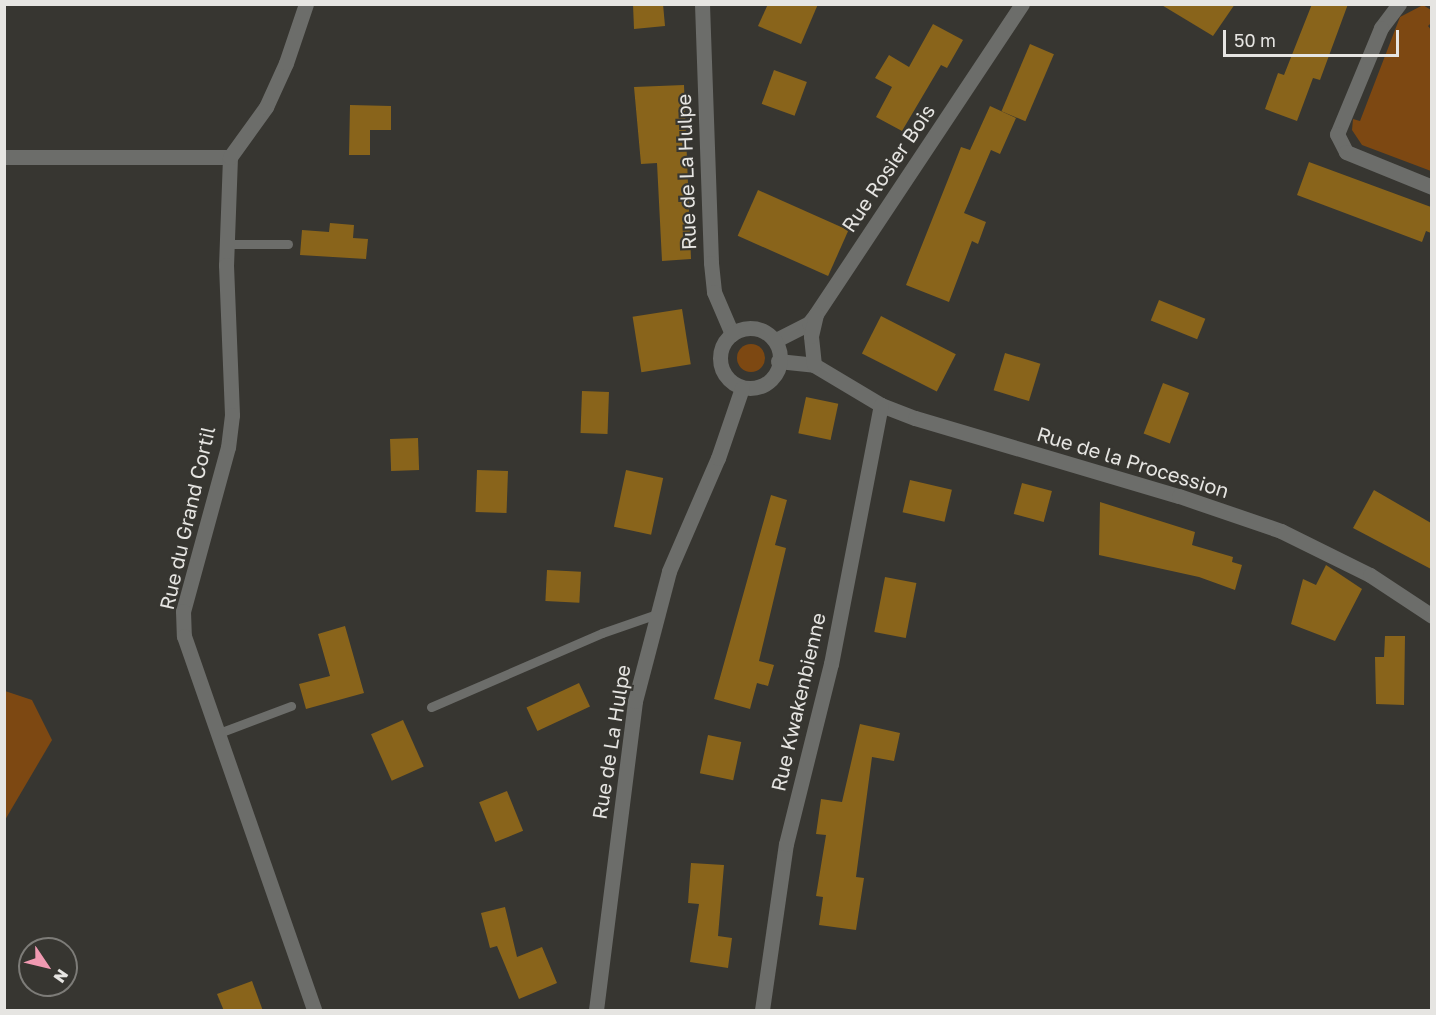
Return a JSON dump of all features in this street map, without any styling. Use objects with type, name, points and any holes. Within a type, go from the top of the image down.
[{"type":"street","points":[[4,157],[230,157],[266,107],[286,63],[306,4]]},
{"type":"street","name":"Rue de La Hulpe","points":[[702,4],[711,263],[714,292],[732,334]]},
{"type":"street","name":"Rue Rosier Bois","points":[[776,340],[809,323],[816,314],[1022,4]]},
{"type":"street","points":[[1399,4],[1380,28],[1337,134],[1347,152],[1431,187]]},
{"type":"street","name":"Rue du Grand Cortil","points":[[230,157],[227,244],[232,415],[228,447],[183,611],[184,636],[314,1011]]},
{"type":"street","points":[[814,365],[811,336],[816,314]]},
{"type":"street","points":[[755,327],[776,340],[778,361],[765,384],[742,388],[730,381],[721,358],[732,334],[755,327]]},
{"type":"street","name":"Rue de la Procession","points":[[778,361],[814,365],[881,405],[1281,531],[1370,575],[1431,616]]},
{"type":"street","name":"Rue de La Hulpe","points":[[596,1011],[635,700],[669,571],[718,459],[742,388]]},
{"type":"street","name":"Rue Kwakenbienne","points":[[762,1011],[786,844],[831,664],[881,405]]},
{"type":"lane","points":[[227,244],[288,244]]},
{"type":"lane","points":[[431,707],[602,633],[657,614]]},
{"type":"lane","points":[[219,733],[291,706]]},
{"type":"shaded area","points":[[1423,5],[1431,10],[1431,23],[1428,26],[1432,31],[1431,171],[1362,145],[1352,130],[1353,119],[1360,121],[1400,17]]},
{"type":"shaded area","points":[[751,344],[761,348],[765,358],[761,368],[751,372],[741,368],[737,358],[741,348]]},
{"type":"shaded area","points":[[5,691],[32,700],[52,740],[5,820]]},
{"type":"building","points":[[633,4],[663,4],[665,26],[634,29]]},
{"type":"building","points":[[768,4],[818,4],[801,44],[758,26]]},
{"type":"building","points":[[1160,4],[1235,4],[1213,36]]},
{"type":"building","points":[[1312,4],[1348,4],[1320,80],[1313,78],[1297,121],[1265,109],[1278,73],[1284,75]]},
{"type":"building","points":[[933,24],[963,40],[947,68],[941,65],[902,131],[876,117],[892,87],[875,78],[889,55],[909,67]]},
{"type":"building","points":[[1030,44],[1054,54],[1025,121],[1001,111]]},
{"type":"building","points":[[774,70],[807,82],[795,116],[762,104]]},
{"type":"building","points":[[684,85],[691,259],[662,261],[657,163],[641,164],[634,87]]},
{"type":"building","points":[[350,105],[391,106],[391,130],[370,130],[370,155],[349,155]]},
{"type":"building","points":[[990,106],[1016,118],[1000,154],[991,150],[964,213],[986,222],[978,244],[972,241],[949,302],[906,285],[961,147],[970,150]]},
{"type":"building","points":[[1309,162],[1431,207],[1431,233],[1426,231],[1422,242],[1297,195]]},
{"type":"building","points":[[758,190],[848,230],[828,276],[738,236]]},
{"type":"building","points":[[330,223],[354,225],[353,238],[368,239],[366,259],[300,255],[302,230],[329,232]]},
{"type":"building","points":[[1159,300],[1205,319],[1197,339],[1151,320]]},
{"type":"building","points":[[682,309],[691,364],[641,372],[633,317]]},
{"type":"building","points":[[881,316],[956,354],[937,392],[862,353]]},
{"type":"building","points":[[1005,353],[1040,364],[1029,401],[994,390]]},
{"type":"building","points":[[1163,383],[1189,393],[1170,443],[1144,433]]},
{"type":"building","points":[[582,391],[609,392],[608,434],[581,433]]},
{"type":"building","points":[[806,397],[838,404],[831,440],[798,433]]},
{"type":"building","points":[[418,438],[419,470],[391,471],[390,439]]},
{"type":"building","points":[[477,470],[508,471],[507,513],[476,512]]},
{"type":"building","points":[[626,470],[663,478],[651,535],[614,527]]},
{"type":"building","points":[[910,480],[952,490],[944,522],[903,512]]},
{"type":"building","points":[[1022,483],[1052,491],[1044,522],[1014,514]]},
{"type":"building","points":[[1374,490],[1431,523],[1431,569],[1353,528]]},
{"type":"building","points":[[771,495],[787,500],[775,545],[786,548],[759,661],[774,665],[768,686],[757,683],[750,709],[714,699]]},
{"type":"building","points":[[1100,502],[1195,532],[1192,545],[1233,557],[1232,562],[1242,565],[1235,590],[1199,577],[1099,555]]},
{"type":"building","points":[[1326,565],[1362,589],[1335,641],[1291,624],[1303,579],[1316,585]]},
{"type":"building","points":[[547,570],[581,572],[579,603],[545,601]]},
{"type":"building","points":[[885,577],[916,583],[906,638],[874,632]]},
{"type":"building","points":[[345,626],[364,693],[306,709],[299,684],[330,676],[318,634]]},
{"type":"building","points":[[1385,636],[1405,636],[1404,705],[1376,704],[1375,657],[1384,657]]},
{"type":"building","points":[[579,683],[590,707],[537,731],[526,708]]},
{"type":"building","points":[[403,720],[424,767],[392,781],[371,734]]},
{"type":"building","points":[[860,724],[900,733],[894,761],[872,757],[856,877],[864,878],[856,930],[819,925],[823,897],[816,896],[826,835],[816,834],[821,799],[842,802]]},
{"type":"building","points":[[708,735],[741,742],[733,780],[700,773]]},
{"type":"building","points":[[507,791],[523,831],[495,842],[479,802]]},
{"type":"building","points":[[691,863],[724,865],[718,936],[732,938],[728,968],[690,962],[699,904],[688,903]]},
{"type":"building","points":[[505,907],[517,957],[542,947],[557,983],[519,999],[497,946],[490,948],[481,913]]},
{"type":"building","points":[[252,981],[263,1011],[224,1011],[217,994]]}]
